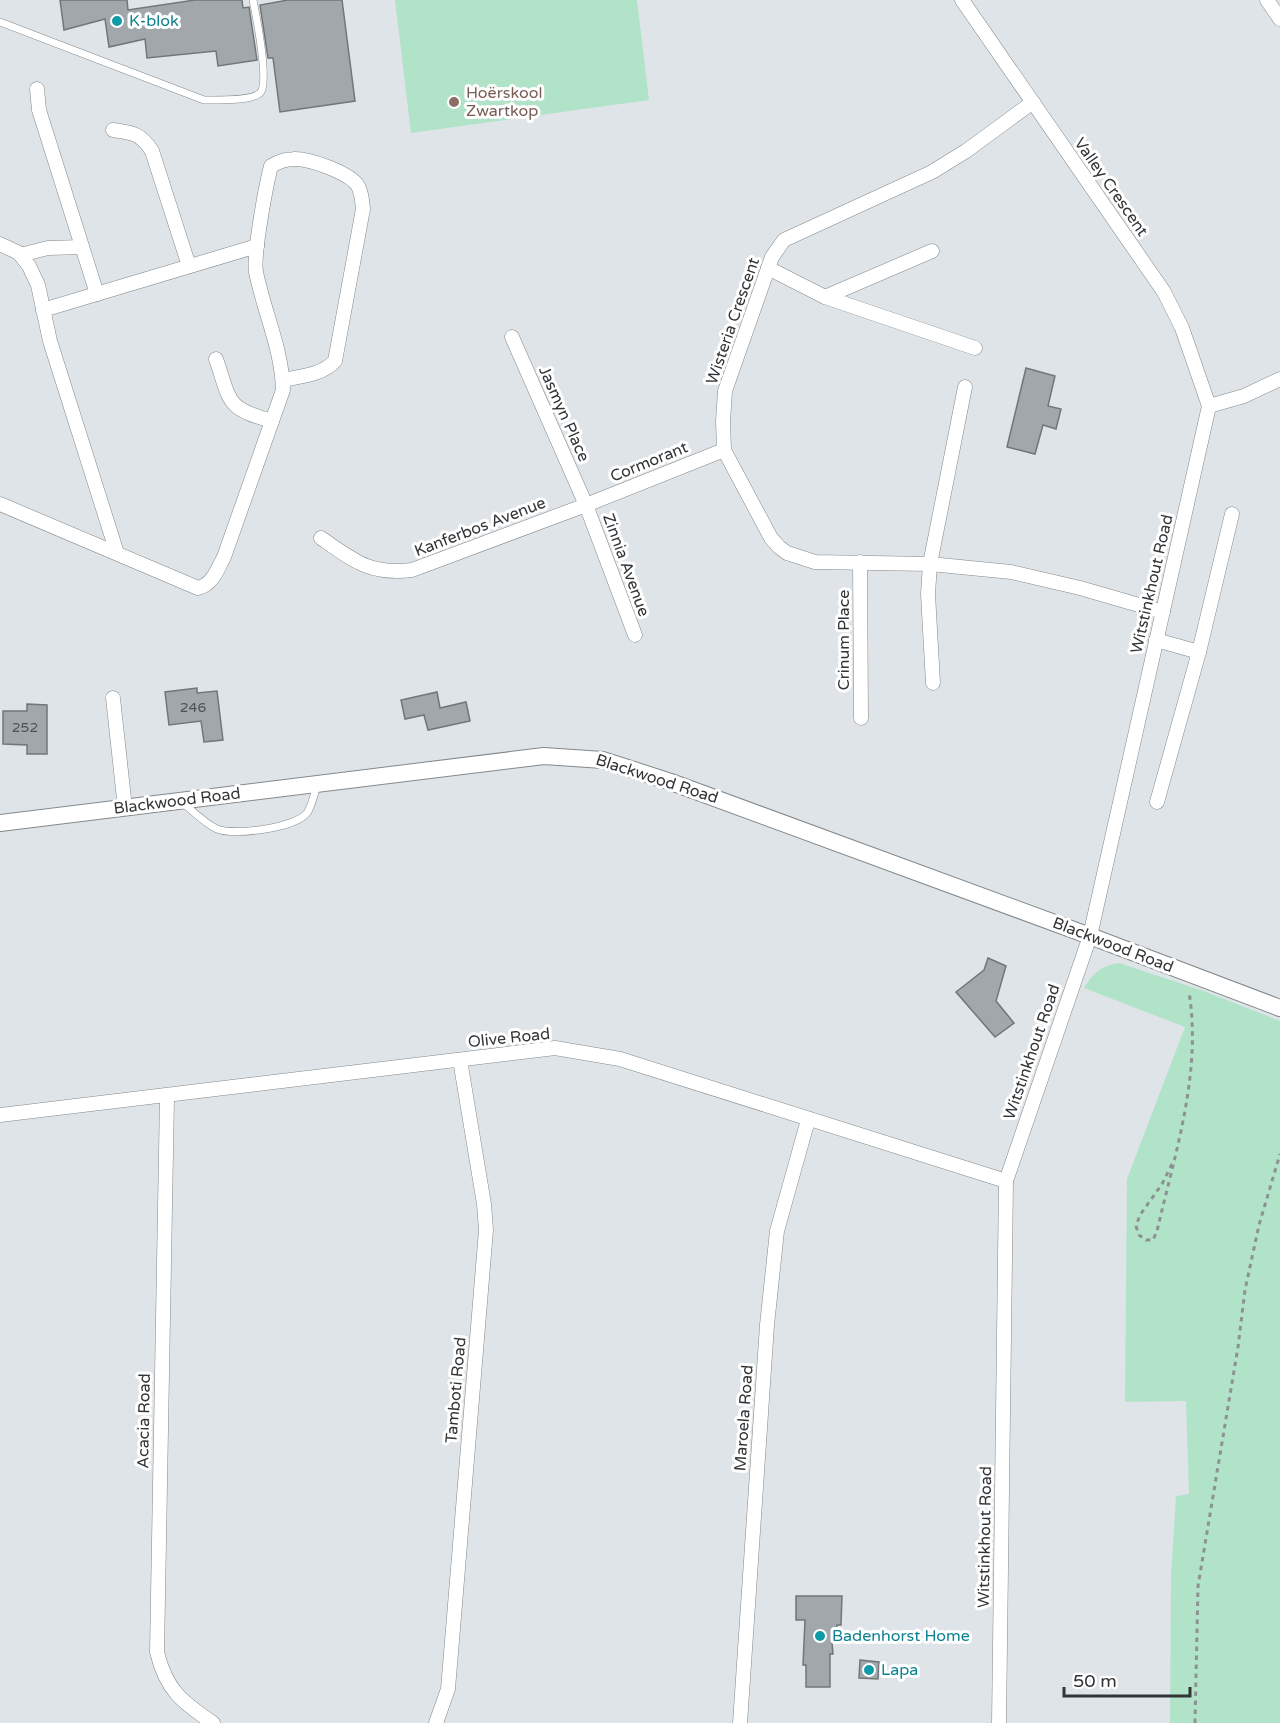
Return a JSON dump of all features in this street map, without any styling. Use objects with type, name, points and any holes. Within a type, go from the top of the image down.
[{"type":"street","name":"Valley Crescent","points":[[962,0],[1164,292],[1182,328],[1209,406]]},
{"type":"street","points":[[1267,0],[1280,19]]},
{"type":"street","points":[[37,89],[39,110],[97,294]]},
{"type":"street","name":"Wisteria Crescent","points":[[1033,102],[966,151],[932,172],[784,240],[772,257],[725,392],[724,450],[771,538],[787,553],[807,561],[930,564],[1011,573],[1080,588],[1162,612]]},
{"type":"street","points":[[113,130],[133,133],[144,140],[152,151],[189,266]]},
{"type":"street","points":[[0,504],[198,588],[205,586],[214,577],[224,557],[283,390],[279,352],[255,270],[271,166],[280,161],[296,158],[313,161],[350,177],[357,184],[362,195],[363,209],[335,361],[317,373],[283,380]]},
{"type":"street","points":[[0,244],[20,255],[29,266],[38,285],[50,341],[117,554]]},
{"type":"street","points":[[43,310],[257,246]]},
{"type":"street","points":[[20,255],[48,248],[82,247]]},
{"type":"street","points":[[825,297],[932,251]]},
{"type":"street","points":[[768,268],[825,297],[975,348]]},
{"type":"street","name":"Jasmyn Place","points":[[512,337],[586,505]]},
{"type":"street","points":[[216,359],[231,403],[248,415],[272,422]]},
{"type":"street","points":[[1209,406],[1244,396],[1280,380]]},
{"type":"street","points":[[933,683],[928,594],[930,564],[965,387]]},
{"type":"street","name":"Witstinkhout Road","points":[[999,1723],[1006,1181],[1090,936],[1209,406]]},
{"type":"street","name":"Cormorant","points":[[586,505],[724,450]]},
{"type":"street","name":"Kanferbos Avenue","points":[[321,537],[354,561],[365,566],[384,572],[412,570],[586,505]]},
{"type":"street","name":"Zinnia Avenue","points":[[586,505],[635,635]]},
{"type":"street","points":[[1157,802],[1199,652],[1232,514]]},
{"type":"street","name":"Crinum Place","points":[[860,562],[861,718]]},
{"type":"street","points":[[1156,640],[1199,652]]},
{"type":"street","points":[[113,698],[125,808]]},
{"type":"street","name":"Blackwood Road","points":[[0,823],[544,756],[603,760],[672,782],[1280,1008]]},
{"type":"street","name":"Olive Road","points":[[0,1115],[555,1048],[620,1059],[1006,1181]]},
{"type":"street","name":"Tamboti Road","points":[[436,1723],[448,1689],[486,1230],[484,1204],[460,1060]]},
{"type":"street","name":"Acacia Road","points":[[167,1096],[158,1652],[165,1677],[176,1695],[188,1707],[213,1723]]},
{"type":"street","name":"Maroela Road","points":[[740,1723],[766,1337],[777,1231],[808,1120]]},
{"type":"lane","points":[[0,22],[204,100],[231,100],[253,97],[262,89],[265,75],[254,0]]},
{"type":"lane","points":[[182,801],[216,829],[241,832],[291,823],[308,812],[317,783]]},
{"type":"path","points":[[1172,1164],[1162,1184],[1140,1215],[1136,1226],[1140,1235],[1146,1240],[1153,1240],[1157,1231],[1184,1121],[1191,1075],[1190,999],[1186,972]]},
{"type":"path","points":[[1195,1723],[1198,1586],[1238,1347],[1245,1290],[1259,1225],[1280,1154]]},
{"type":"green space","points":[[395,0],[637,0],[649,100],[411,133]]},
{"type":"green space","points":[[1119,963],[1201,990],[1280,1021],[1280,1723],[1170,1723],[1171,1576],[1176,1496],[1189,1494],[1186,1401],[1125,1402],[1127,1179],[1185,1027],[1084,988],[1098,971]]},
{"type":"building","points":[[60,0],[127,0],[128,10],[195,0],[242,0],[243,8],[249,7],[257,60],[218,66],[216,51],[147,58],[145,39],[109,47],[105,19],[64,30]]},
{"type":"building","points":[[288,0],[342,0],[355,101],[280,112],[273,58],[268,58],[260,5]]},
{"type":"building","points":[[1026,368],[1055,376],[1048,406],[1061,409],[1056,429],[1043,425],[1035,454],[1007,447]]},
{"type":"building","points":[[197,688],[197,693],[217,691],[223,740],[204,742],[201,721],[169,725],[165,692]]},
{"type":"building","points":[[437,692],[440,708],[466,702],[470,721],[428,730],[424,715],[405,719],[401,700]]},
{"type":"building","points":[[27,704],[47,705],[47,754],[27,754],[27,745],[3,744],[3,711],[27,711]]},
{"type":"building","points":[[988,958],[1006,966],[996,1001],[1014,1023],[995,1037],[956,992],[984,970]]},
{"type":"building","name":"Badenhorst Home","points":[[796,1596],[842,1596],[841,1625],[837,1625],[835,1642],[832,1642],[833,1654],[830,1654],[830,1687],[806,1687],[806,1665],[803,1665],[805,1620],[796,1620]]},
{"type":"building","name":"Lapa","points":[[860,1660],[879,1662],[878,1679],[859,1678]]},
{"type":"place","name":"K-blok","points":[[117,21]]},
{"type":"place","name":"Hoërskool Zwartkop","points":[[454,102]]},
{"type":"place","name":"Badenhorst Home","points":[[820,1636]]},
{"type":"place","name":"Lapa","points":[[869,1670]]}]
